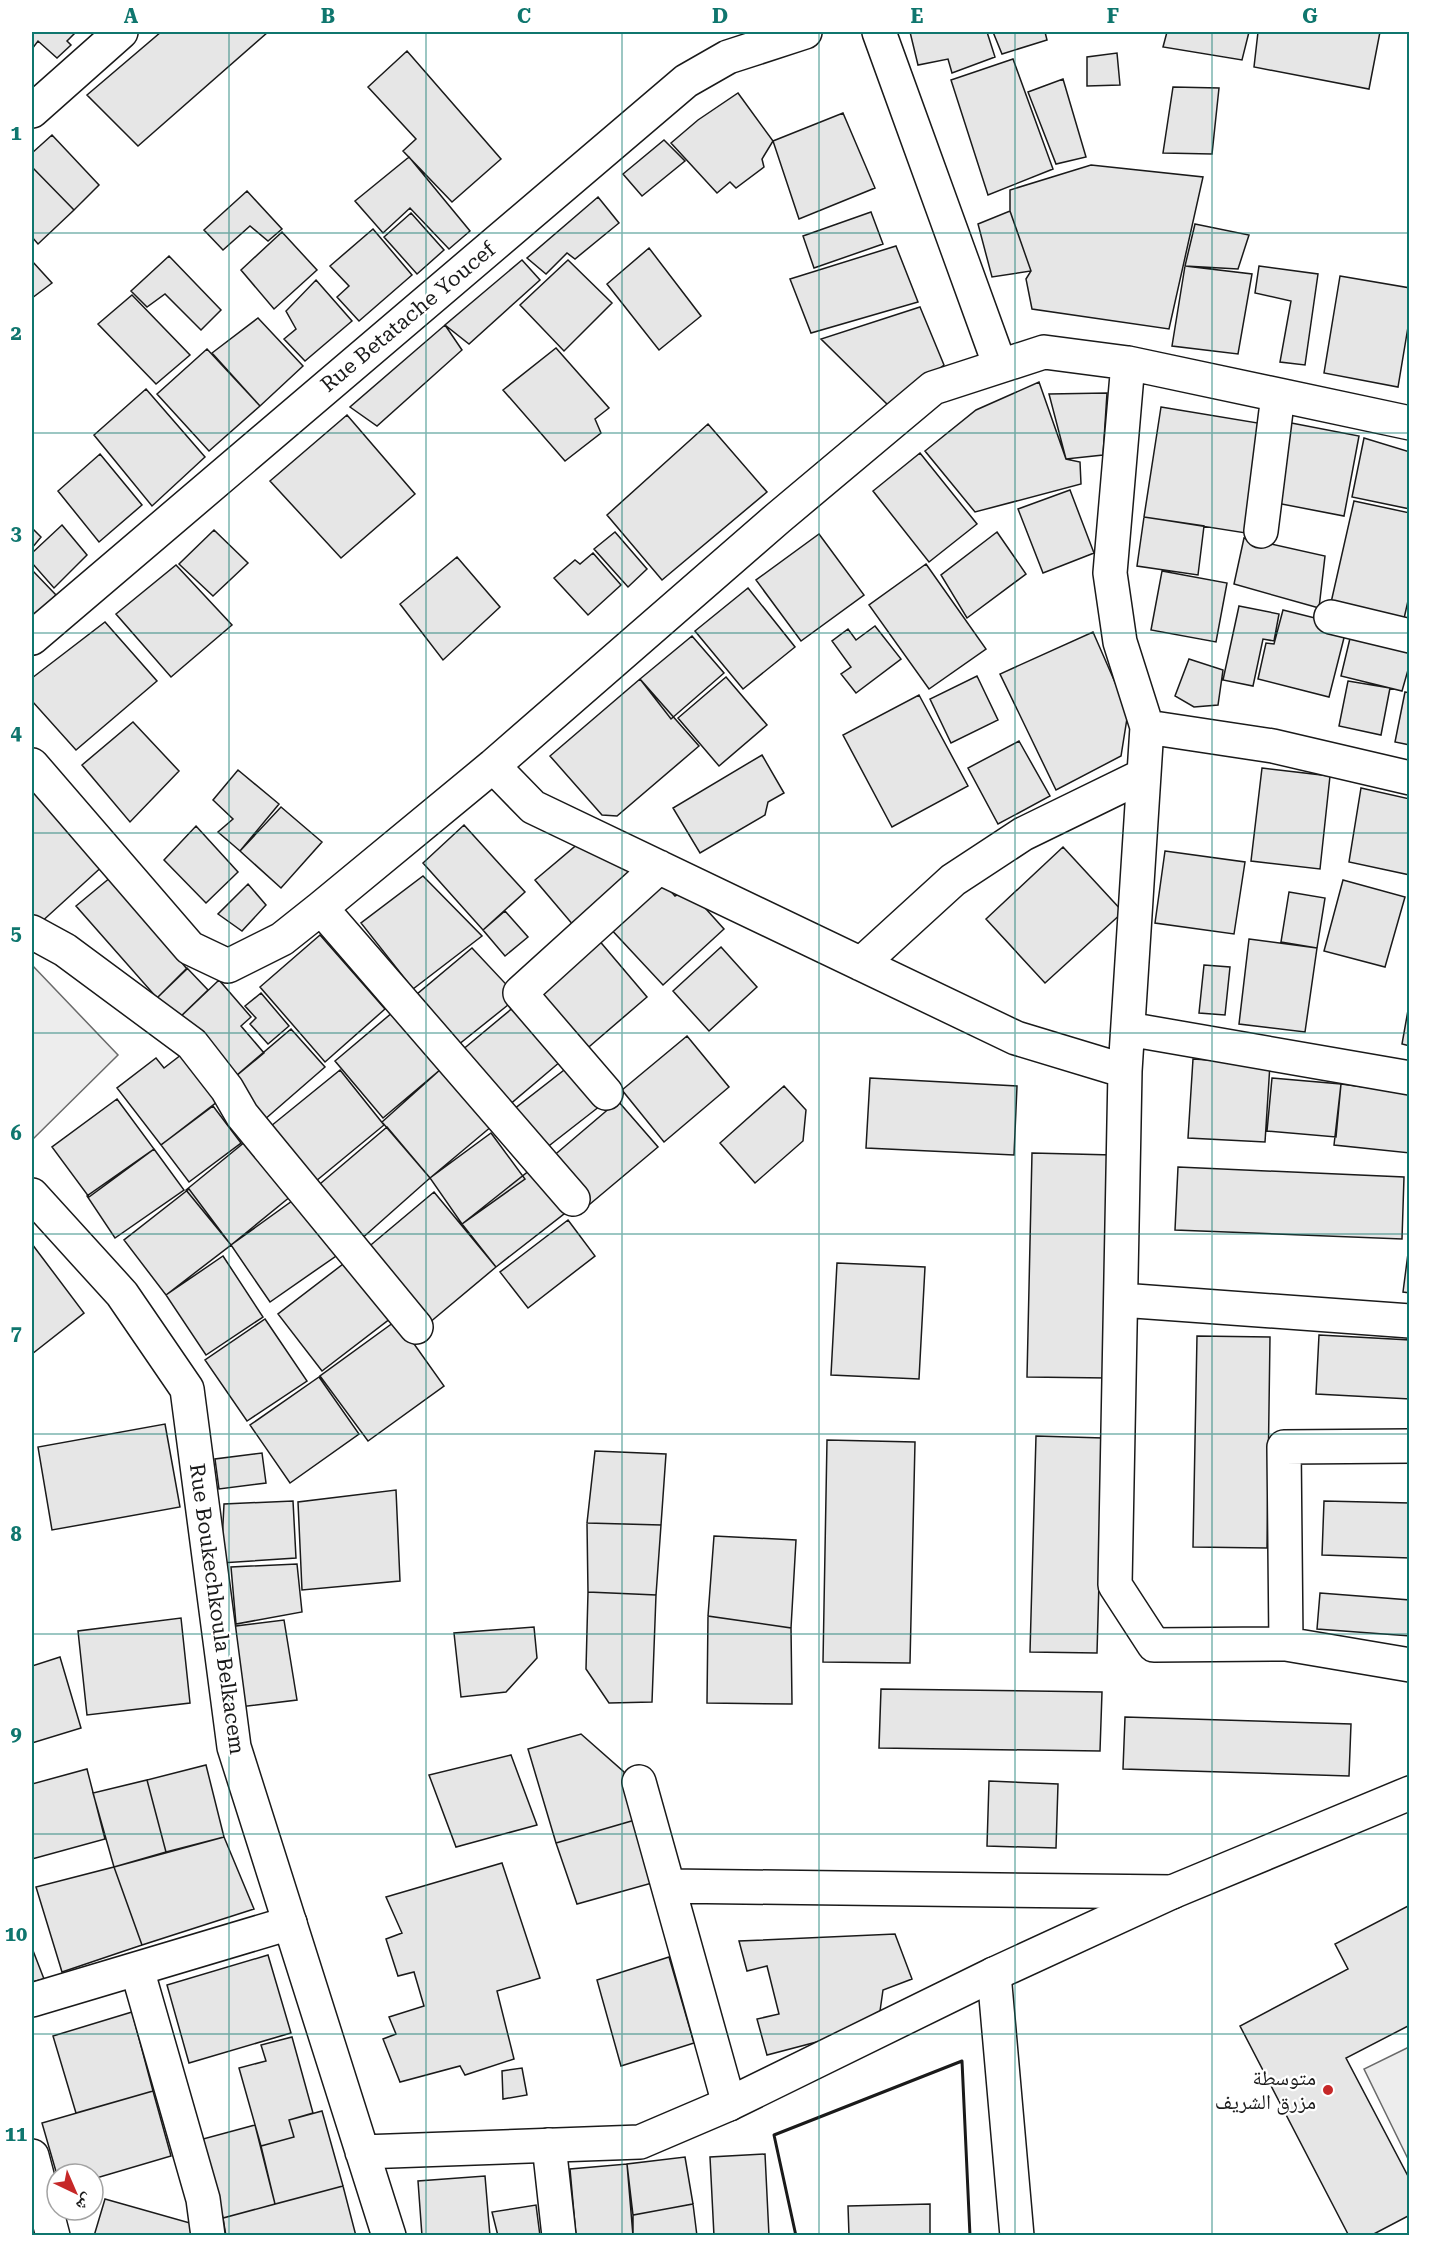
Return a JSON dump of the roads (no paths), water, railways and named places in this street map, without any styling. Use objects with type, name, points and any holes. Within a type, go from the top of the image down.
[{"type":"street","points":[[32,111],[121,32]]},
{"type":"street","name":"Rue Betatache Youcef","points":[[32,638],[686,81],[728,57],[805,32]]},
{"type":"street","points":[[879,32],[1000,366]]},
{"type":"street","points":[[32,765],[190,948],[228,966],[282,939],[321,908],[494,766],[769,525],[933,388],[1044,352],[1128,363],[1410,423]]},
{"type":"street","points":[[1128,363],[1110,573],[1120,642],[1147,727],[1125,1071],[1115,1585],[1154,1645],[1286,1644],[1410,1665]]},
{"type":"street","points":[[1261,531],[1278,395]]},
{"type":"street","points":[[1331,617],[1410,636]]},
{"type":"street","points":[[1147,727],[1273,746],[1410,778]]},
{"type":"street","points":[[494,766],[533,807],[1016,1038],[1125,1071]]},
{"type":"street","points":[[861,964],[953,880],[1023,834],[1144,775]]},
{"type":"street","points":[[606,1093],[520,993],[659,867]]},
{"type":"street","points":[[321,908],[573,1199]]},
{"type":"street","points":[[32,932],[65,950],[192,1044],[227,1089],[242,1115],[417,1327]]},
{"type":"street","points":[[1128,1029],[1410,1078]]},
{"type":"street","name":"Rue Boukechkoula Belkacem","points":[[32,1195],[122,1294],[188,1389],[234,1747],[389,2235]]},
{"type":"street","points":[[1121,1300],[1410,1321]]},
{"type":"street","points":[[1286,1644],[1284,1447],[1410,1446]]},
{"type":"street","points":[[639,1782],[729,2104]]},
{"type":"street","points":[[362,2152],[640,2142],[729,2104],[994,1974],[1172,1892],[1410,1793]]},
{"type":"street","points":[[668,1886],[1172,1892]]},
{"type":"street","points":[[32,2000],[290,1923]]},
{"type":"street","points":[[137,1969],[203,2199],[208,2235]]},
{"type":"street","points":[[994,1974],[1017,2235]]},
{"type":"street","points":[[549,2145],[559,2235]]},
{"type":"street","points":[[32,2156],[53,2235]]},
{"type":"place","name":"متوسطة مزرق الشريف","points":[[1328,2090]]}]
